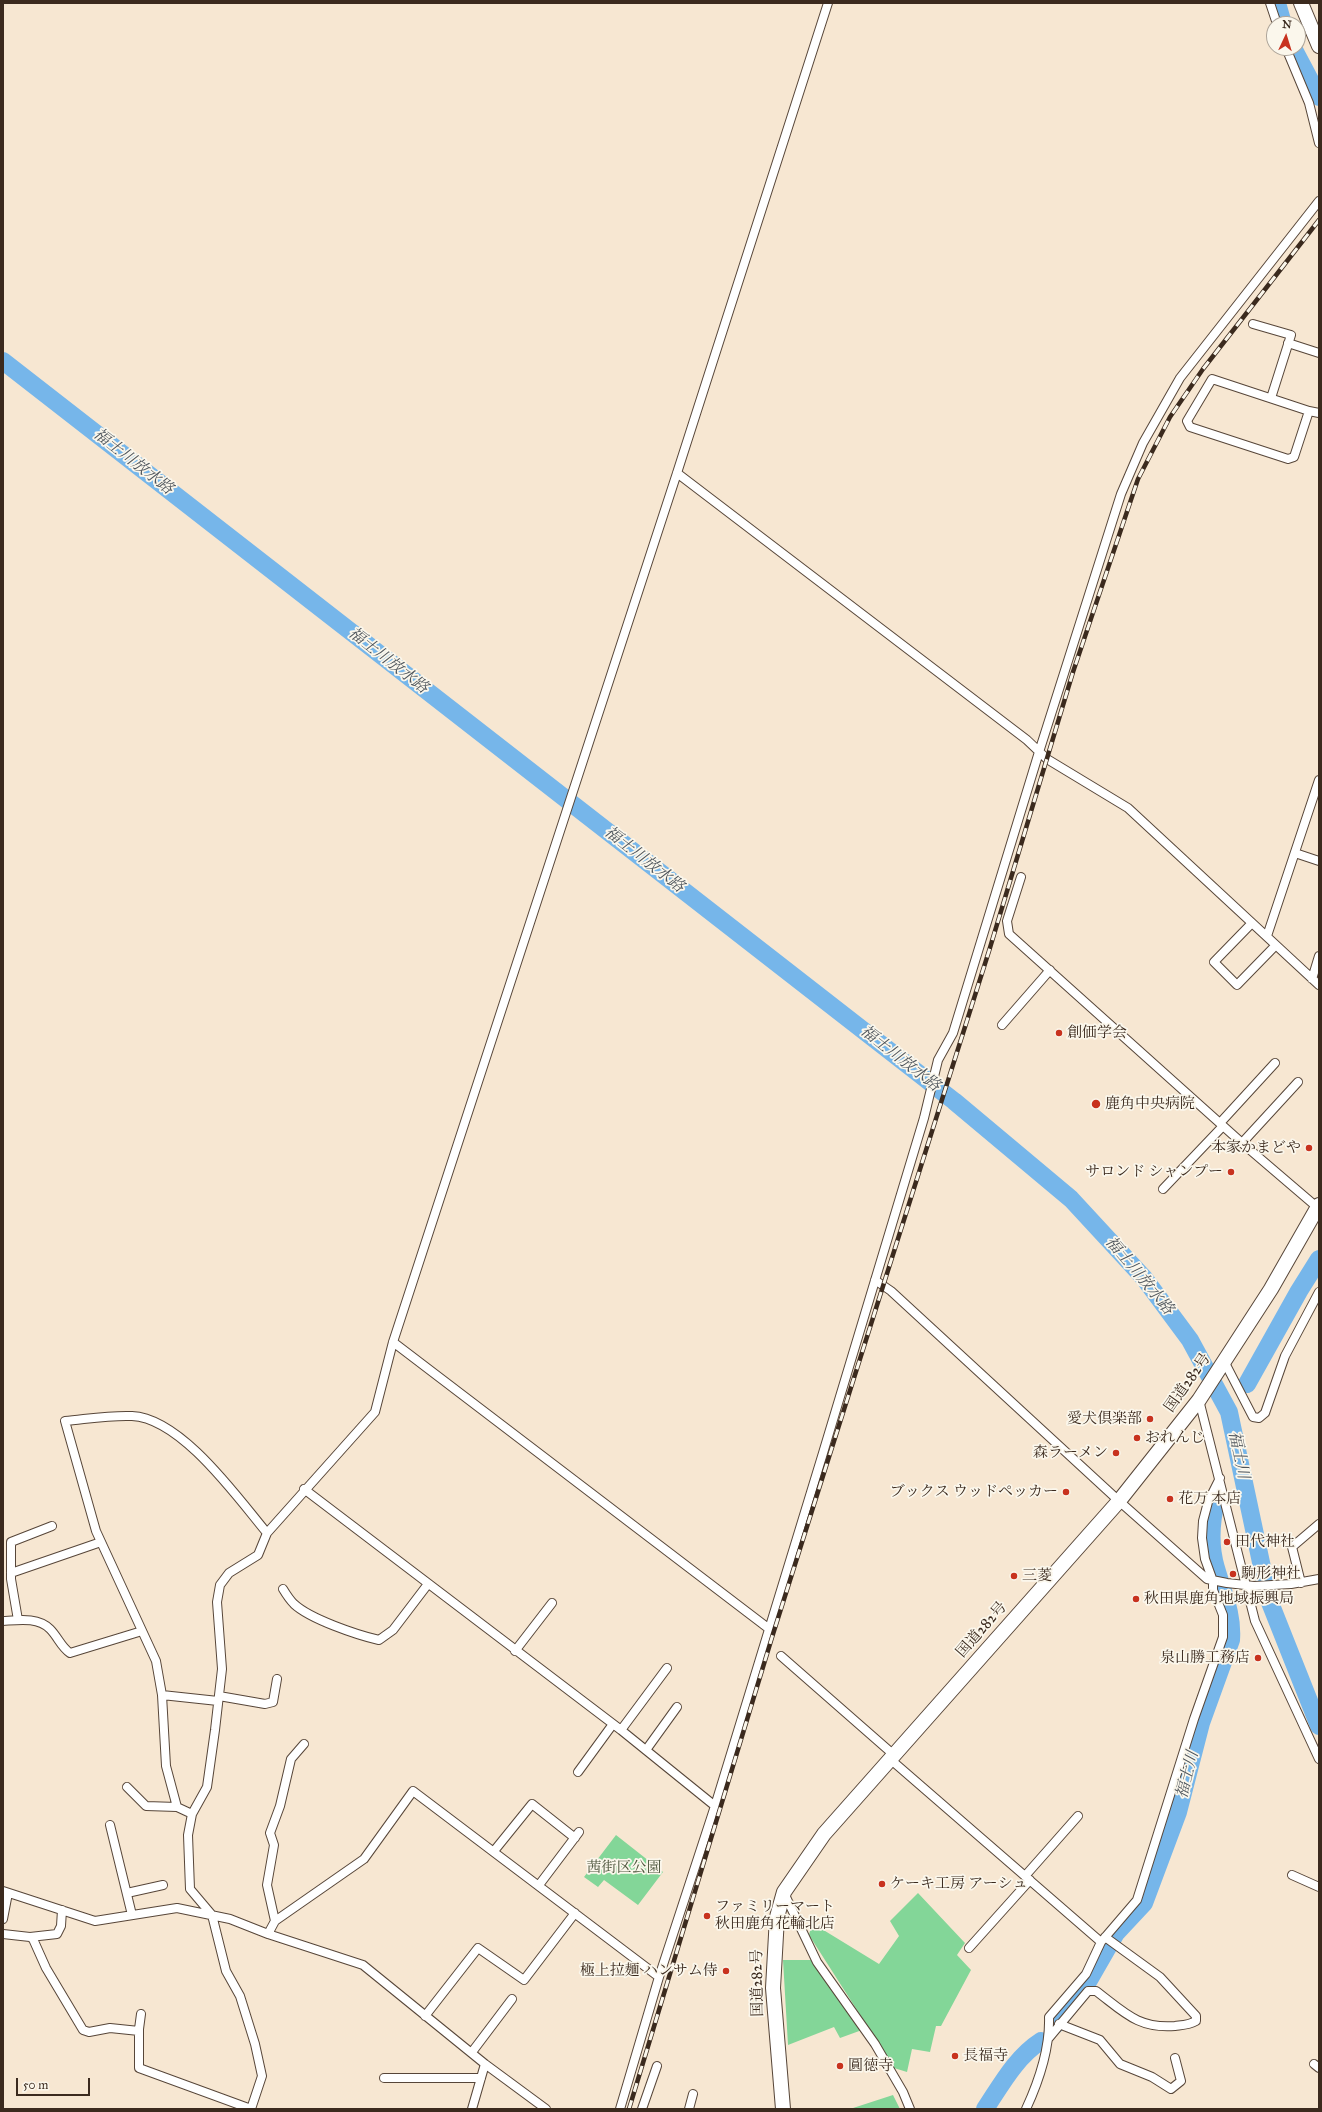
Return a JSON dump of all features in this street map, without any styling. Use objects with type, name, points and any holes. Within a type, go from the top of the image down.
[{"type":"highway","points":[[1301,3],[1319,46]]},
{"type":"highway","name":"国道282号","points":[[783,2109],[773,1988],[777,1916],[784,1892],[824,1834],[1119,1501],[1199,1400],[1286,1263],[1318,1206]]},
{"type":"street","points":[[141,2014],[139,2031],[140,2068],[251,2109],[262,2076],[255,2044],[240,1996],[226,1971],[212,1915],[190,1889],[188,1835],[192,1814],[207,1787],[222,1669],[217,1602],[220,1585],[229,1573],[258,1555],[267,1533],[304,1489],[374,1412],[393,1342],[677,473],[828,3]]},
{"type":"street","points":[[1270,3],[1274,16]]},
{"type":"street","points":[[1289,56],[1309,103],[1319,143]]},
{"type":"street","points":[[620,2109],[659,1977],[715,1806],[875,1280],[924,1118],[938,1060],[953,1032],[1039,752],[1121,494],[1143,443],[1180,378],[1319,201]]},
{"type":"street","points":[[1253,324],[1291,335],[1271,398]]},
{"type":"street","points":[[1288,343],[1319,353]]},
{"type":"street","points":[[1309,411],[1294,457],[1288,459],[1190,427],[1187,421],[1212,379],[1319,413]]},
{"type":"street","points":[[677,473],[1008,726],[1047,759],[1128,808],[1251,924],[1267,936],[1319,985]]},
{"type":"street","points":[[1267,936],[1319,780]]},
{"type":"street","points":[[1295,853],[1319,861]]},
{"type":"street","points":[[1021,876],[1007,922],[1009,934],[1221,1125],[1318,1206]]},
{"type":"street","points":[[1251,924],[1214,962],[1237,985],[1276,945]]},
{"type":"street","points":[[1312,979],[1319,956]]},
{"type":"street","points":[[1002,1025],[1050,970]]},
{"type":"street","points":[[1163,1189],[1275,1063]]},
{"type":"street","points":[[1242,1143],[1298,1082]]},
{"type":"street","points":[[875,1280],[896,1297],[1119,1501],[1207,1579],[1227,1583],[1251,1585],[1291,1584],[1319,1579]]},
{"type":"street","points":[[1224,1362],[1253,1417],[1259,1418],[1265,1413],[1285,1356],[1319,1292]]},
{"type":"street","points":[[393,1342],[768,1628]]},
{"type":"street","points":[[1199,1400],[1251,1585],[1255,1621],[1319,1759]]},
{"type":"street","points":[[177,1807],[166,1766],[162,1695],[156,1661],[96,1531],[65,1421],[132,1416],[166,1427],[203,1458],[267,1533]]},
{"type":"street","points":[[1026,2109],[1038,2084],[1049,2031],[1049,2017],[1086,1974],[1103,1939],[1137,1900],[1194,1719],[1223,1637],[1223,1614],[1213,1590],[1215,1581],[1205,1559],[1202,1538],[1202,1521],[1208,1502],[1220,1478]]},
{"type":"street","points":[[304,1489],[621,1730],[715,1806]]},
{"type":"street","points":[[1301,1583],[1292,1547],[1319,1524]]},
{"type":"street","points":[[18,1620],[11,1573],[12,1540],[52,1526]]},
{"type":"street","points":[[11,1573],[101,1542]]},
{"type":"street","points":[[282,1590],[295,1604],[310,1615],[365,1637],[379,1640],[393,1630],[428,1584]]},
{"type":"street","points":[[515,1650],[552,1603]]},
{"type":"street","points":[[3,1621],[37,1620],[50,1629],[64,1649],[70,1653],[142,1630]]},
{"type":"street","points":[[781,1656],[1028,1878],[1103,1939],[1116,1944],[1160,1977],[1196,2016],[1196,2021],[1190,2025],[1164,2027],[1140,2023],[1096,1991],[1088,1991],[1059,2024],[1047,2041]]},
{"type":"street","points":[[621,1730],[667,1668]]},
{"type":"street","points":[[162,1695],[265,1704],[273,1702],[277,1678]]},
{"type":"street","points":[[646,1750],[676,1707]]},
{"type":"street","points":[[578,1772],[613,1724]]},
{"type":"street","points":[[275,1921],[267,1885],[274,1845],[270,1833],[280,1806],[290,1759],[304,1744]]},
{"type":"street","points":[[127,1787],[146,1806],[177,1807],[192,1814]]},
{"type":"street","points":[[268,1934],[275,1921],[364,1859],[413,1791],[539,1884],[659,1977]]},
{"type":"street","points":[[494,1851],[532,1804],[577,1835],[539,1884]]},
{"type":"street","points":[[969,1948],[1078,1816]]},
{"type":"street","points":[[110,1825],[132,1915]]},
{"type":"street","points":[[1292,1875],[1319,1887]]},
{"type":"street","points":[[127,1893],[163,1885]]},
{"type":"street","points":[[3,1919],[5,1892],[96,1921],[177,1908],[230,1919],[268,1934],[363,1965],[425,2016],[546,2109]]},
{"type":"street","points":[[784,1892],[817,1962],[875,2044],[903,2092],[910,2109]]},
{"type":"street","points":[[3,1934],[30,1937],[57,1934],[61,1926],[62,1910]]},
{"type":"street","points":[[425,2016],[478,1948],[524,1980],[575,1913]]},
{"type":"street","points":[[30,1937],[33,1939],[46,1968],[83,2030],[89,2032],[110,2028],[139,2031]]},
{"type":"street","points":[[472,2052],[512,1999]]},
{"type":"street","points":[[1059,2024],[1100,2040],[1120,2064],[1152,2077],[1171,2089],[1181,2081],[1175,2058]]},
{"type":"street","points":[[472,2109],[486,2064]]},
{"type":"street","points":[[642,2109],[657,2066]]},
{"type":"street","points":[[384,2078],[481,2078]]},
{"type":"street","points":[[689,2109],[694,2094]]},
{"type":"green space","name":"茜街区公園","points":[[616,1835],[663,1872],[638,1905],[604,1880],[598,1887],[584,1877]]},
{"type":"green space","points":[[918,1893],[965,1943],[957,1955],[971,1970],[941,2026],[936,2026],[930,2052],[912,2049],[907,2072],[894,2068],[809,1935],[812,1923],[879,1964],[899,1936],[890,1921]]},
{"type":"green space","points":[[783,1960],[813,1960],[862,2030],[840,2038],[834,2027],[788,2045]]},
{"type":"green space","points":[[893,2095],[900,2109],[850,2109]]},
{"type":"waterway","name":"福士川","points":[[1277,3],[1281,16]]},
{"type":"waterway","name":"福士川","points":[[1297,56],[1319,97]]},
{"type":"waterway","name":"福士川放水路","points":[[3,361],[954,1101],[1071,1199],[1144,1278],[1190,1340],[1229,1412],[1269,1600],[1319,1726]]},
{"type":"waterway","name":"福士川","points":[[1247,1384],[1299,1291],[1319,1259]]},
{"type":"waterway","name":"福士川","points":[[1055,2025],[1089,1980],[1116,1933],[1144,1903],[1178,1812],[1201,1723],[1231,1640],[1229,1612],[1212,1550],[1212,1524],[1217,1497]]},
{"type":"waterway","name":"福士川","points":[[985,2109],[1003,2081],[1017,2063],[1041,2041]]},
{"type":"railway","points":[[629,2109],[773,1634],[989,951],[1073,672],[1138,479],[1170,417],[1203,369],[1319,220]]},
{"type":"place","name":"創価学会","points":[[1059,1033]]},
{"type":"place","name":"鹿角中央病院","points":[[1096,1104]]},
{"type":"place","name":"本家かまどや","points":[[1309,1148]]},
{"type":"place","name":"サロンド シャンプー","points":[[1231,1172]]},
{"type":"place","name":"愛犬倶楽部","points":[[1150,1419]]},
{"type":"place","name":"おれんじ","points":[[1137,1438]]},
{"type":"place","name":"森ラーメン","points":[[1116,1453]]},
{"type":"place","name":"ブックス ウッドペッカー","points":[[1066,1492]]},
{"type":"place","name":"花万 本店","points":[[1170,1499]]},
{"type":"place","name":"田代神社","points":[[1227,1542]]},
{"type":"place","name":"駒形神社","points":[[1233,1574]]},
{"type":"place","name":"三菱","points":[[1014,1576]]},
{"type":"place","name":"秋田県鹿角地域振興局","points":[[1136,1599]]},
{"type":"place","name":"泉山勝工務店","points":[[1258,1658]]},
{"type":"place","name":"ケーキ工房 アーシュ","points":[[882,1884]]},
{"type":"place","name":"ファミリーマート 秋田鹿角花輪北店","points":[[707,1916]]},
{"type":"place","name":"極上拉麺 ハンサム侍","points":[[726,1971]]},
{"type":"place","name":"長福寺","points":[[955,2056]]},
{"type":"place","name":"圓徳寺","points":[[840,2066]]}]
